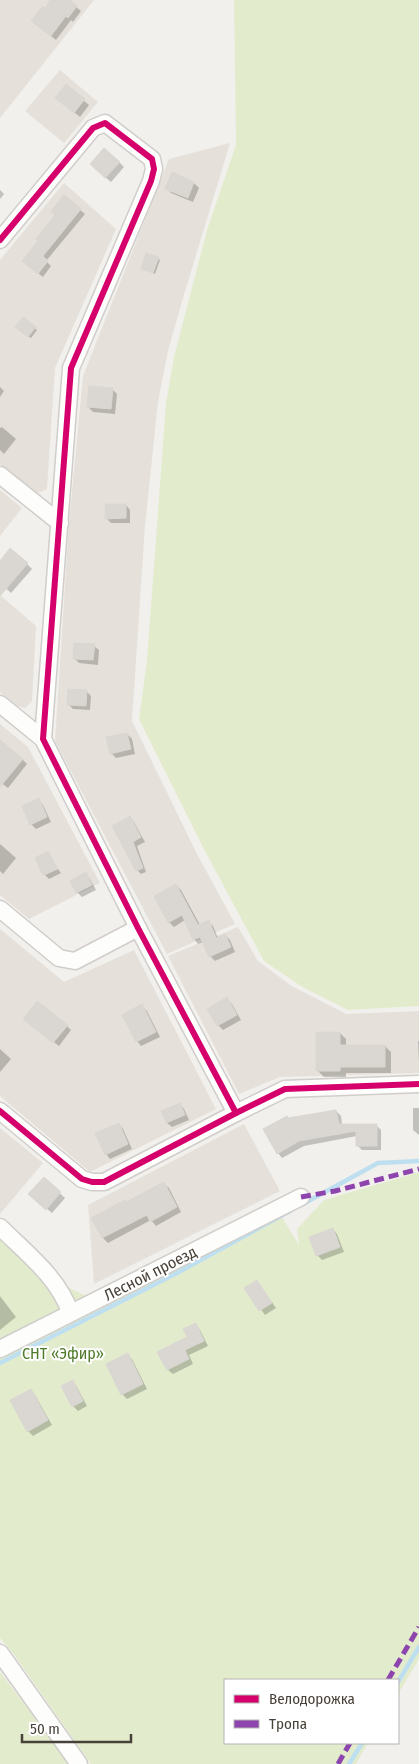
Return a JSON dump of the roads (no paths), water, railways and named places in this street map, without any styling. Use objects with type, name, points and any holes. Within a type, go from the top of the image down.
[{"type":"street","points":[[0,240],[93,128],[105,123],[152,159],[154,169],[151,181],[71,368],[43,739]]},
{"type":"street","points":[[0,475],[60,523]]},
{"type":"street","points":[[0,704],[43,739],[138,928],[236,1113]]},
{"type":"street","points":[[0,909],[59,958],[75,961],[138,928]]},
{"type":"street","points":[[0,1111],[82,1179],[92,1182],[104,1182],[236,1113],[285,1090],[419,1084]]},
{"type":"street","name":"Лесной проезд","points":[[0,1348],[301,1197]]},
{"type":"street","points":[[0,1227],[55,1282],[66,1299],[70,1312]]},
{"type":"street","points":[[0,1653],[80,1764]]},
{"type":"waterway","points":[[303,1204],[378,1163],[419,1161]]},
{"type":"waterway","points":[[0,1363],[177,1273],[290,1211]]},
{"type":"waterway","points":[[399,1680],[419,1647]]},
{"type":"waterway","points":[[349,1764],[361,1744]]},
{"type":"park label","name":"СНТ «Эфир»","points":[[63,1353]]}]
